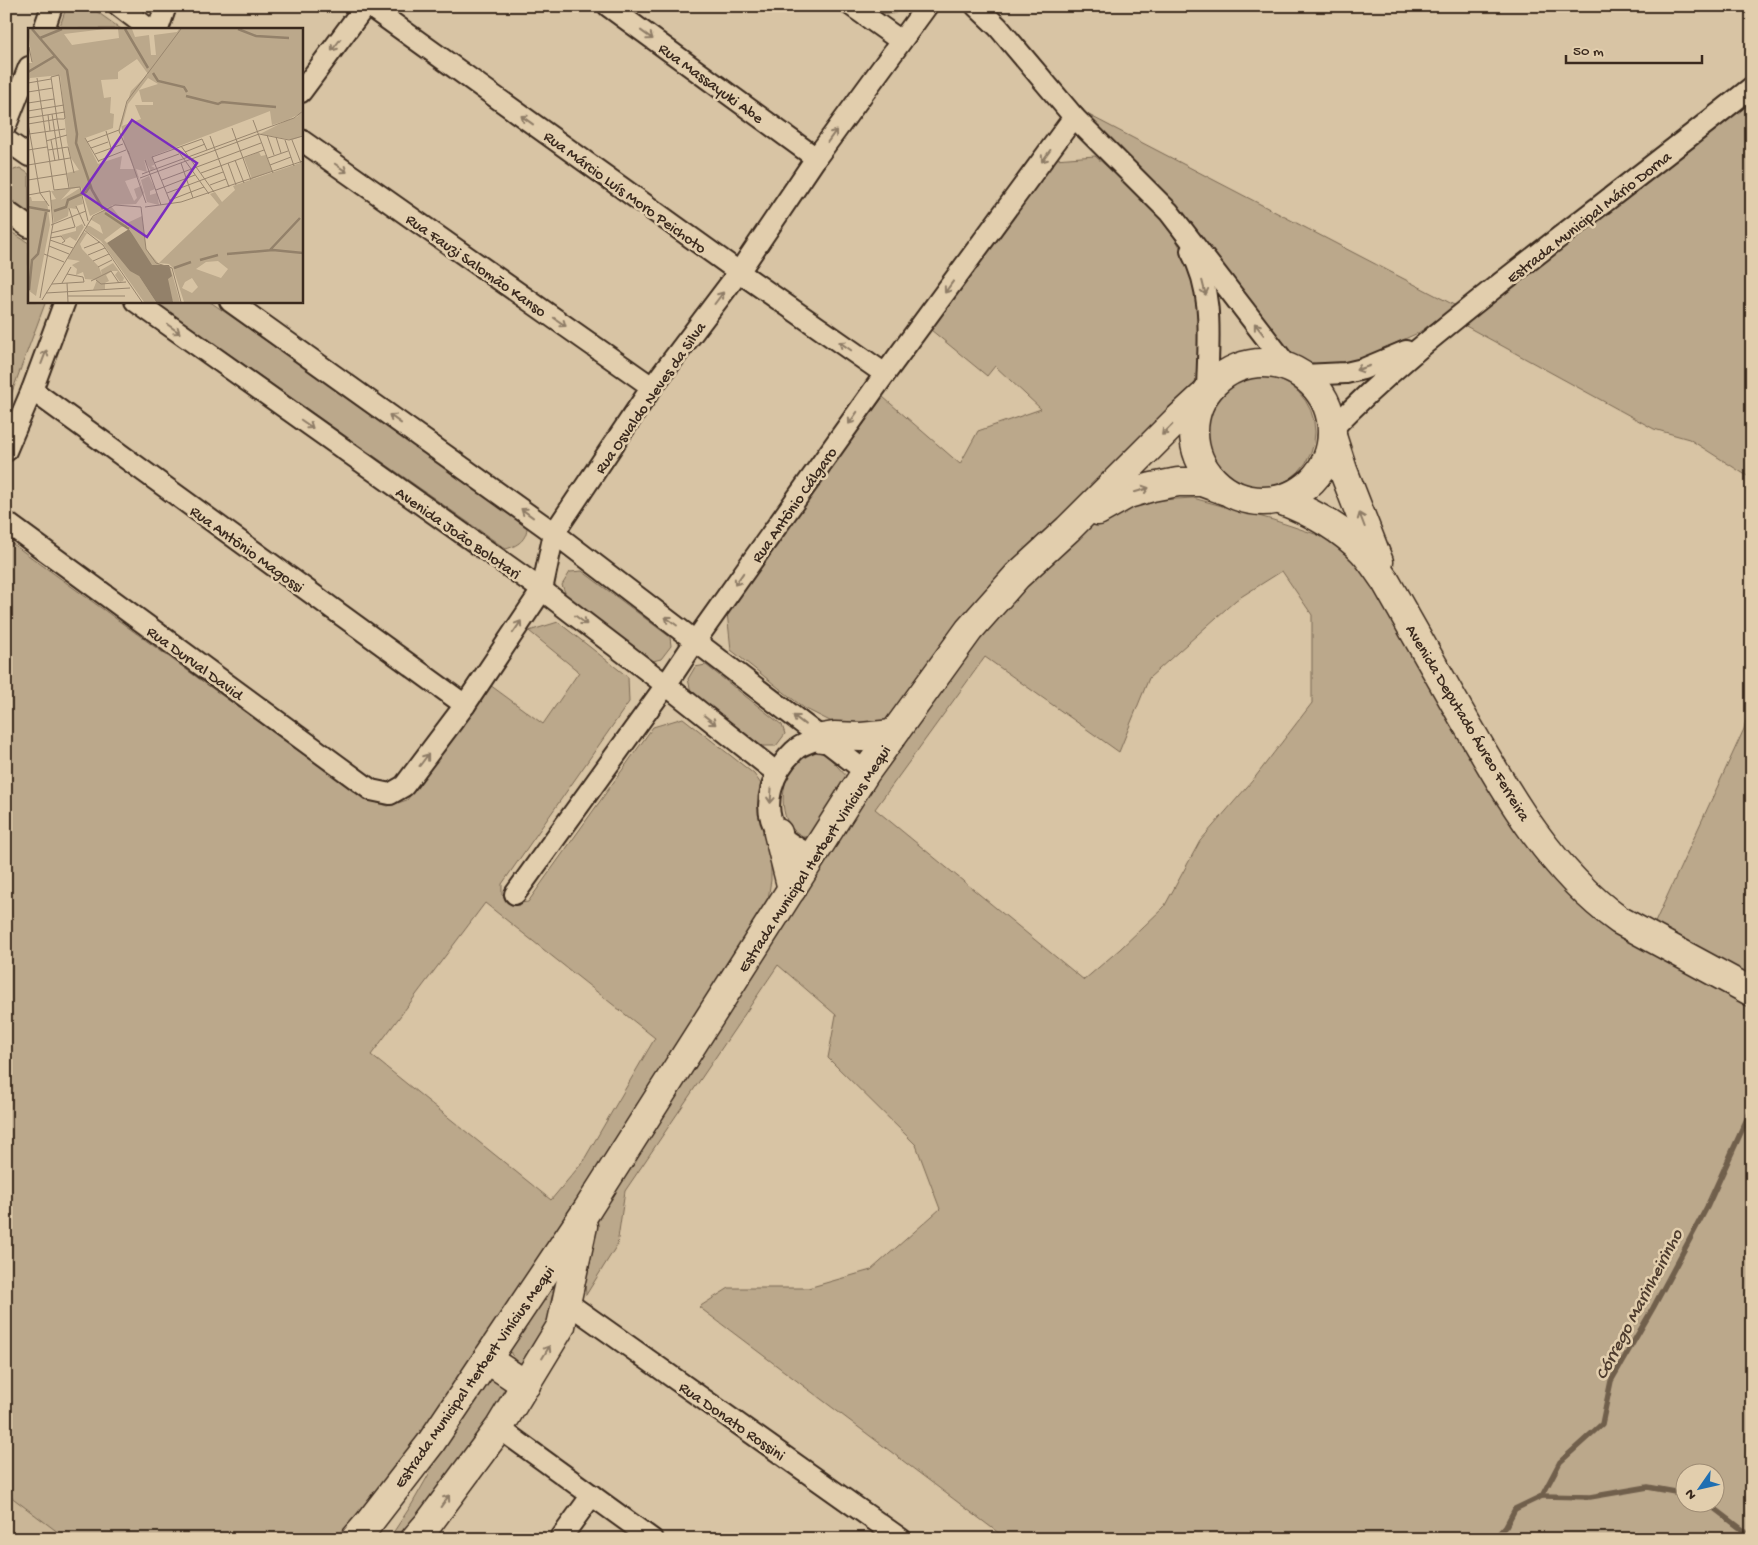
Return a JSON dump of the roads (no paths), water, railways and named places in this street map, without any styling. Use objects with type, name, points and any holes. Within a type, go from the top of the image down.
[{"type":"main road","points":[[1256,362],[1273,363],[1296,371],[1318,390],[1328,408],[1332,432],[1325,464],[1306,487],[1280,500],[1251,501],[1224,490],[1206,472],[1195,448],[1194,422],[1205,393],[1224,374],[1240,366],[1256,362]]},
{"type":"main road","name":"Estrada Municipal Herbert Vinícius Mequi","points":[[354,1539],[368,1524],[430,1444],[587,1210],[866,772],[969,630],[1018,576],[1205,393]]},
{"type":"main road","name":"Avenida Deputado Áureo Ferreira","points":[[1332,432],[1343,470],[1386,582]]},
{"type":"main road","name":"Estrada Municipal Herbert Vinícius Mequi","points":[[1068,529],[1128,494],[1152,487],[1178,482],[1202,482],[1224,490]]},
{"type":"main road","name":"Avenida Deputado Áureo Ferreira","points":[[1280,500],[1296,506],[1337,530],[1362,551],[1386,582],[1508,793],[1545,846],[1578,885],[1600,906],[1619,920],[1752,992]]},
{"type":"main road","points":[[822,738],[892,734]]},
{"type":"main road","points":[[778,833],[792,889]]},
{"type":"main road","name":"Estrada Municipal Herbert Vinícius Mequi","points":[[415,1539],[498,1428],[561,1326],[565,1301],[587,1210]]},
{"type":"main road","points":[[487,1359],[526,1385]]},
{"type":"main road","points":[[379,1539],[422,1473],[430,1444]]},
{"type":"street","points":[[44,28],[52,6]]},
{"type":"street","points":[[119,6],[148,28]]},
{"type":"street","points":[[158,28],[166,6]]},
{"type":"street","points":[[302,91],[367,6]]},
{"type":"street","name":"Rua Márcio Luís Moro Peichoto","points":[[367,6],[885,374]]},
{"type":"street","name":"Rua Massayuki Abe","points":[[608,6],[816,158]]},
{"type":"street","points":[[852,6],[902,41]]},
{"type":"street","name":"Rua Osvaldo Neves da Silva","points":[[390,794],[404,786],[465,705],[542,590],[554,533],[652,387],[739,272],[816,158],[927,6]]},
{"type":"street","points":[[976,6],[998,27],[1074,117],[1169,212],[1296,371],[1346,373],[1363,369],[1424,344]]},
{"type":"street","points":[[6,125],[28,70]]},
{"type":"street","name":"Estrada Municipal Mário Dorna","points":[[1424,344],[1752,87]]},
{"type":"street","name":"Rua Antônio Cálgaro","points":[[515,894],[666,685],[885,374],[1074,117]]},
{"type":"street","points":[[6,140],[28,155]]},
{"type":"street","name":"Rua Fauzi Salomão Kanso","points":[[302,141],[652,387]]},
{"type":"street","points":[[6,211],[28,226]]},
{"type":"street","points":[[1169,212],[1195,258],[1208,304],[1210,327],[1205,393]]},
{"type":"street","points":[[6,451],[32,390],[65,302]]},
{"type":"street","name":"Avenida João Bolotari","points":[[136,302],[542,590],[666,685],[776,773]]},
{"type":"street","points":[[231,302],[554,533],[866,772]]},
{"type":"street","points":[[1332,432],[1381,381],[1424,344]]},
{"type":"street","name":"Rua Antônio Magossi","points":[[32,390],[465,705]]},
{"type":"street","name":"Rua Durval David","points":[[6,522],[371,790],[390,794]]},
{"type":"street","points":[[813,856],[778,833],[770,814],[770,792],[776,773],[795,750],[822,738]]},
{"type":"street","name":"Rua Donato Rossini","points":[[565,1301],[901,1539]]},
{"type":"street","points":[[498,1428],[652,1539]]},
{"type":"street","points":[[560,1539],[592,1495]]},
{"type":"waterway","name":"Córrego Marinheirinho","points":[[1494,1539],[1506,1526],[1515,1509],[1542,1496],[1560,1462],[1602,1424],[1611,1381],[1653,1308],[1707,1207],[1752,1108]]},
{"type":"waterway","points":[[1542,1496],[1590,1497],[1648,1487],[1676,1492]]},
{"type":"waterway","points":[[1719,1512],[1752,1537]]}]
